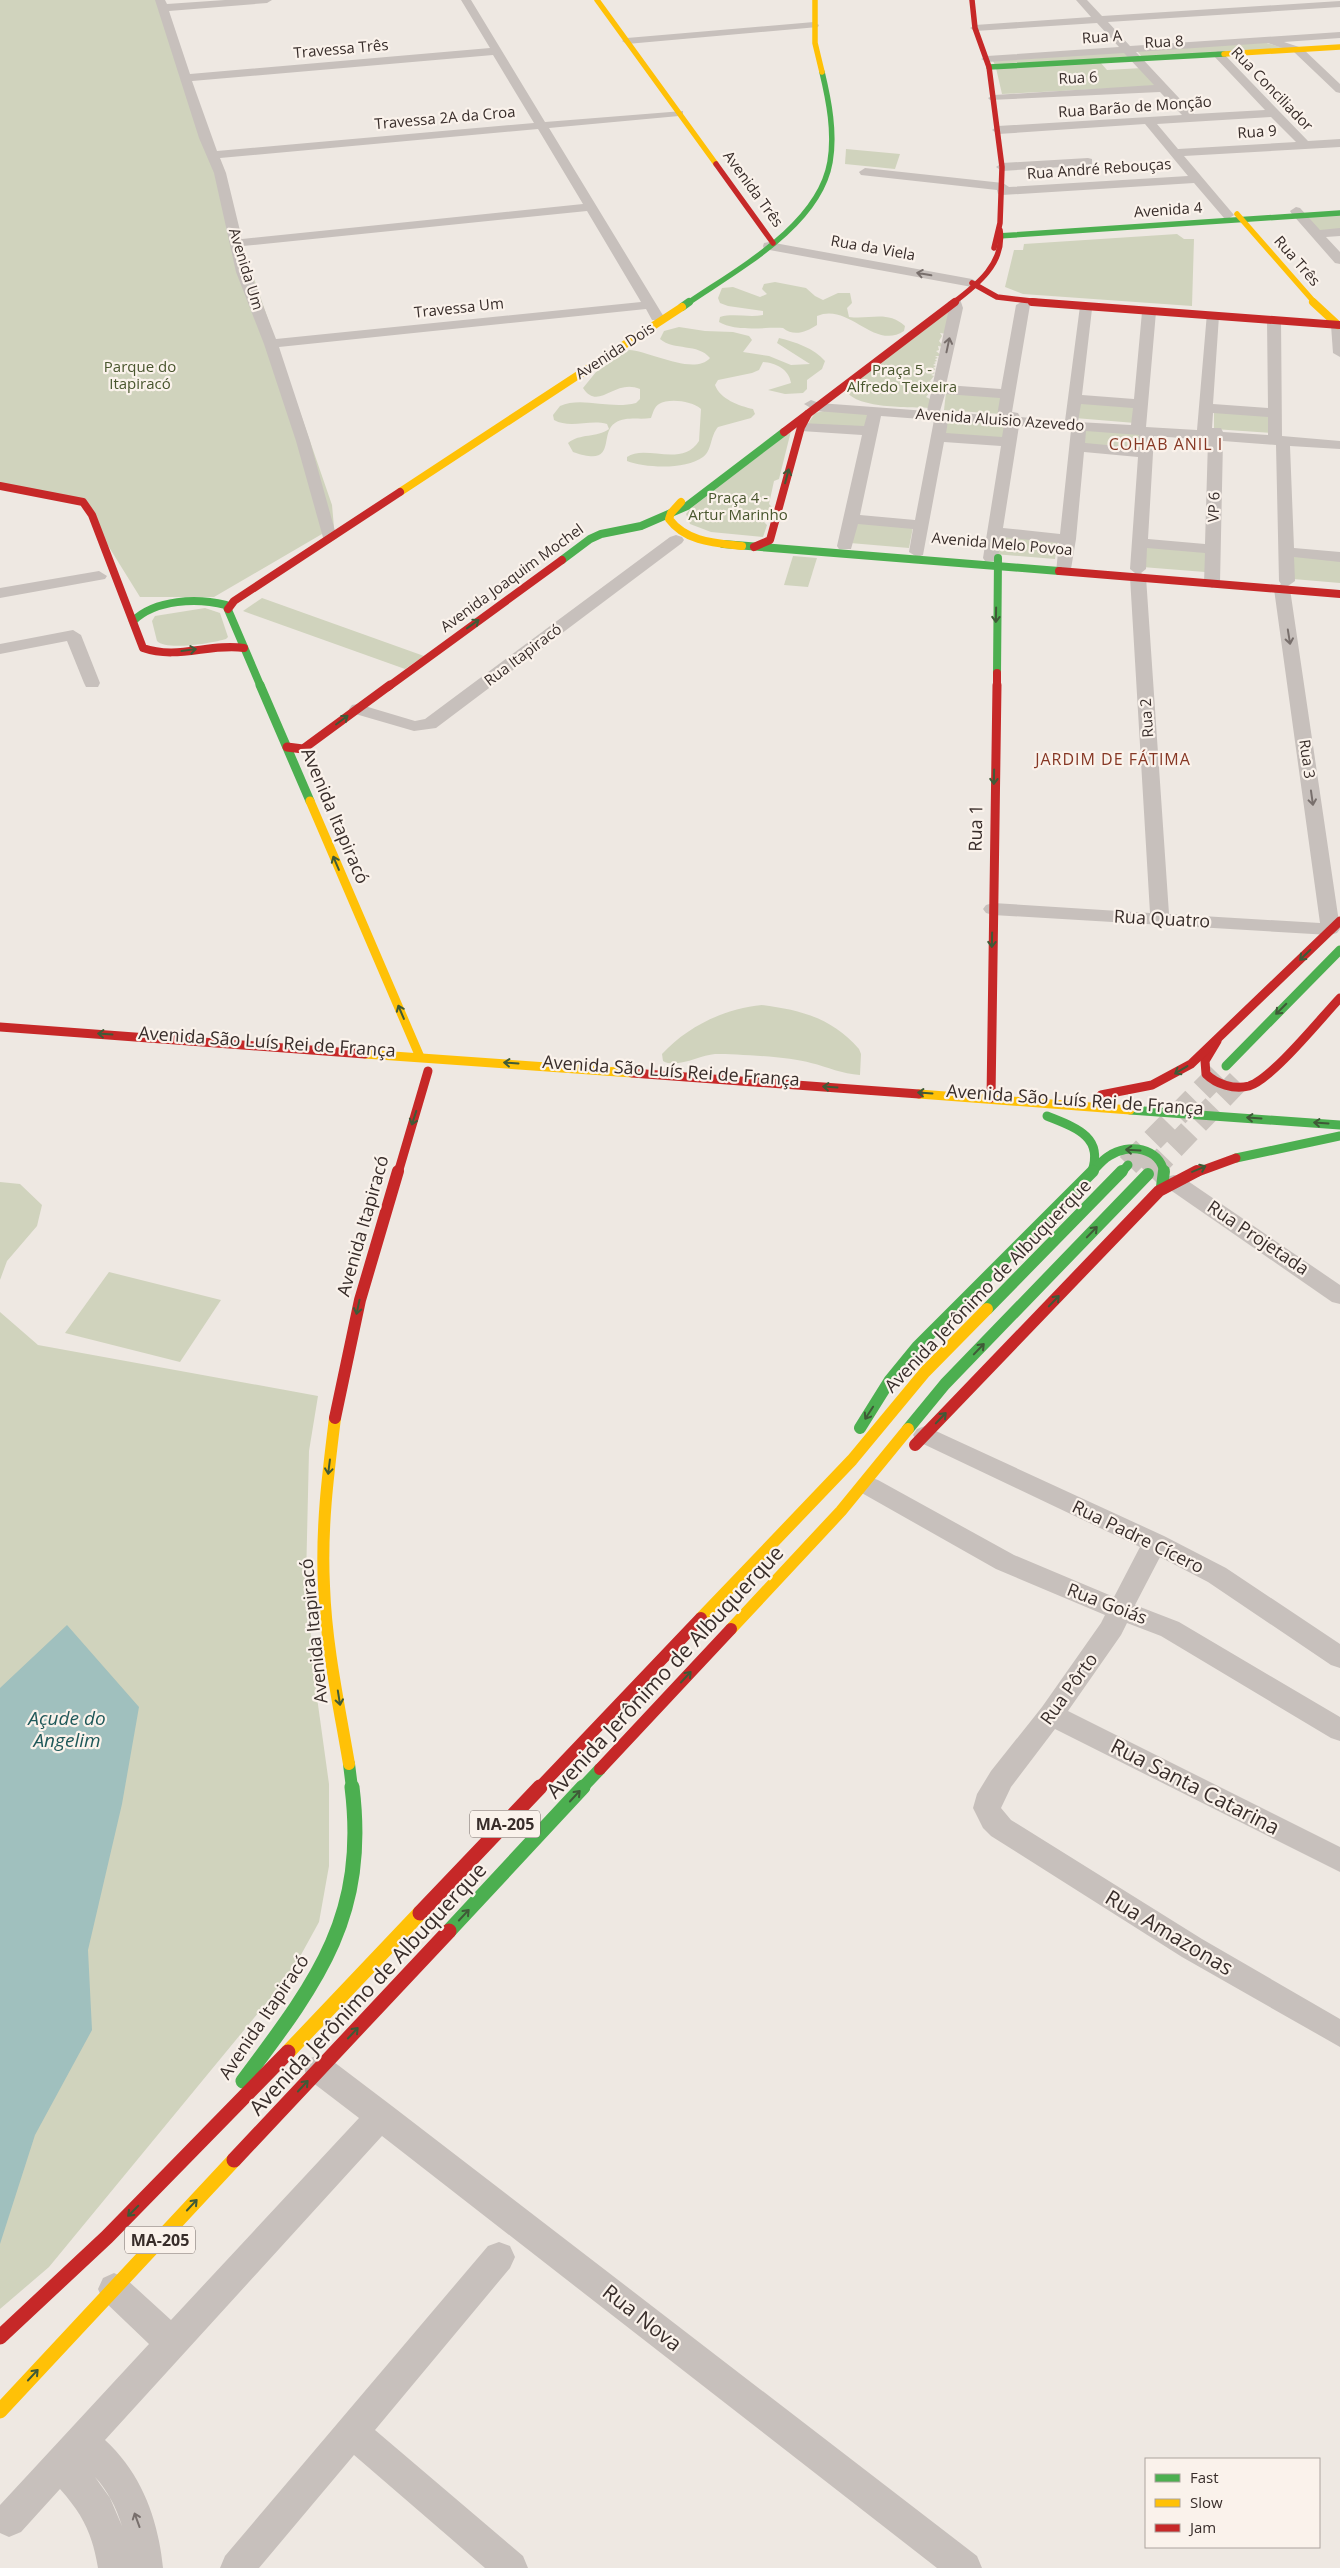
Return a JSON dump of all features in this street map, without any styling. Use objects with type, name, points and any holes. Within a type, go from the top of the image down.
[{"type":"main road","name":"Avenida Três","points":[[598,0],[771,244],[660,322]]},
{"type":"main road","points":[[771,244],[787,232],[806,211],[827,174],[831,156],[828,97],[814,43],[815,0]]},
{"type":"main road","points":[[671,514],[952,301],[974,284],[992,266],[1000,234],[1003,189],[1002,167],[988,63],[975,28],[972,0]]},
{"type":"main road","name":"Rua 8","points":[[988,63],[1133,54],[1218,54],[1340,47]]},
{"type":"main road","name":"Avenida 4","points":[[1000,234],[1298,213],[1340,208]]},
{"type":"main road","name":"Avenida 4","points":[[1298,213],[1340,213]]},
{"type":"main road","name":"Rua Três","points":[[1236,217],[1323,313],[1339,318]]},
{"type":"main road","points":[[974,284],[997,297],[1012,300],[1149,312]]},
{"type":"main road","points":[[754,547],[770,540],[801,427],[812,408],[840,389],[952,301],[1274,320],[1339,318]]},
{"type":"main road","points":[[1246,318],[1323,313]]},
{"type":"main road","name":"Avenida Dois","points":[[228,609],[234,601],[660,322]]},
{"type":"main road","points":[[0,486],[83,502],[92,515],[142,648],[150,652],[166,653],[241,642]]},
{"type":"main road","name":"Avenida Melo Povoa","points":[[684,503],[681,518],[692,530],[706,534],[918,552],[1138,574],[1284,585],[1340,586]]},
{"type":"main road","name":"Avenida Melo Povoa","points":[[671,514],[670,524],[683,534],[742,546]]},
{"type":"main road","name":"Avenida Joaquim Mochel","points":[[303,749],[590,539],[601,534],[635,527],[671,514]]},
{"type":"main road","name":"Avenida Melo Povoa","points":[[601,534],[754,547],[995,561]]},
{"type":"main road","name":"Rua 1","points":[[991,1098],[995,561]]},
{"type":"main road","name":"Avenida Dois","points":[[209,602],[282,570]]},
{"type":"main road","points":[[115,579],[137,598],[183,605]]},
{"type":"main road","name":"Avenida Melo Povoa","points":[[1284,585],[1340,594]]},
{"type":"main road","points":[[133,621],[138,614],[146,610],[183,605],[209,602],[222,603],[228,609]]},
{"type":"main road","name":"Avenida Itapiracó","points":[[228,609],[420,1057]]},
{"type":"main road","points":[[286,747],[303,749],[296,769]]},
{"type":"main road","points":[[991,1098],[1082,1096],[1138,1090],[1181,1071],[1218,1039],[1335,925]]},
{"type":"main road","points":[[1226,1066],[1340,950]]},
{"type":"main road","points":[[1218,1039],[1204,1064],[1205,1071],[1213,1080],[1226,1086],[1246,1088],[1254,1085],[1269,1071],[1340,998]]},
{"type":"main road","name":"Avenida São Luís Rei de França","points":[[0,1027],[1340,1125]]},
{"type":"main road","name":"Avenida Itapiracó","points":[[192,2152],[286,2022],[314,1979],[348,1906],[354,1879],[358,1851],[357,1814],[329,1637],[323,1579],[326,1493],[336,1413],[359,1299],[371,1252],[428,1071]]},
{"type":"main road","points":[[1264,1090],[1264,1084],[1269,1071]]},
{"type":"main road","points":[[1275,1107],[1302,1122]]},
{"type":"main road","name":"Avenida São Luís Rei de França","points":[[1092,1172],[1095,1167],[1096,1154],[1090,1139],[1073,1127],[1042,1116],[1340,1136]]},
{"type":"main road","points":[[841,1511],[925,1435],[1166,1186],[1192,1172],[1230,1158],[1340,1136]]},
{"type":"main road","points":[[819,1495],[890,1380],[917,1347],[1092,1172],[1118,1151],[1129,1149],[1145,1151],[1161,1160],[1167,1170],[1166,1186]]},
{"type":"main road","name":"Avenida Jerônimo de Albuquerque","points":[[0,2337],[107,2236],[192,2152],[852,1460],[925,1372],[1128,1165]]},
{"type":"main road","name":"Avenida Jerônimo de Albuquerque","points":[[0,2411],[841,1511],[945,1384],[1148,1174]]},
{"type":"street","points":[[161,4],[267,0]]},
{"type":"street","name":"Avenida Dois","points":[[466,0],[660,322]]},
{"type":"street","points":[[1082,0],[1191,118]]},
{"type":"street","points":[[1225,0],[1269,40],[1298,50],[1336,79]]},
{"type":"street","points":[[1242,0],[1286,39],[1310,49],[1336,79],[1340,90]]},
{"type":"street","name":"Avenida Um","points":[[161,4],[187,78],[205,138],[220,173],[243,272],[271,344],[303,441],[329,538]]},
{"type":"street","points":[[975,28],[1340,4]]},
{"type":"street","points":[[627,41],[814,25]]},
{"type":"street","name":"Rua A","points":[[1133,54],[1269,40],[1340,35]]},
{"type":"street","name":"Travessa Três","points":[[187,78],[497,51]]},
{"type":"street","name":"Rua Conciliador","points":[[1218,54],[1305,146]]},
{"type":"street","name":"Rua 6","points":[[994,98],[1163,88]]},
{"type":"street","name":"Travessa 2A da Croa","points":[[213,155],[679,113]]},
{"type":"street","name":"Rua Barão de Monção","points":[[998,130],[1274,113]]},
{"type":"street","points":[[1148,121],[1198,179],[1236,217]]},
{"type":"street","points":[[1061,126],[1105,185]]},
{"type":"street","name":"Rua 9","points":[[1176,154],[1340,143]]},
{"type":"street","points":[[1002,167],[1088,162]]},
{"type":"street","name":"Rua André Rebouças","points":[[865,172],[1003,189],[1198,179]]},
{"type":"street","points":[[236,243],[591,207]]},
{"type":"street","points":[[1298,213],[1340,260]]},
{"type":"street","points":[[1317,234],[1340,232]]},
{"type":"street","name":"Rua da Viela","points":[[771,244],[974,284]]},
{"type":"street","points":[[918,552],[938,437],[938,389],[956,308],[952,301]]},
{"type":"street","name":"Travessa Um","points":[[271,344],[650,305]]},
{"type":"street","points":[[995,561],[995,532],[1009,442],[1008,394],[1023,306]]},
{"type":"street","points":[[1065,568],[1077,448],[1075,399],[1085,309]]},
{"type":"street","name":"Rua 2","points":[[1149,312],[1140,404],[1141,429],[1145,453],[1138,574],[1160,918]]},
{"type":"street","name":"VP 6","points":[[1212,316],[1206,408],[1210,433],[1212,579]]},
{"type":"street","points":[[1339,318],[1340,353]]},
{"type":"street","name":"Rua 3","points":[[1274,320],[1274,413],[1278,439],[1286,552],[1284,585],[1335,925]]},
{"type":"street","name":"Avenida Aluisio Azevedo","points":[[840,389],[849,399],[865,404],[938,413]]},
{"type":"street","points":[[938,389],[1008,394]]},
{"type":"street","points":[[1075,399],[1140,404]]},
{"type":"street","name":"Avenida Aluisio Azevedo","points":[[812,408],[938,413],[1210,433],[1340,445]]},
{"type":"street","points":[[1206,408],[1274,413]]},
{"type":"street","points":[[845,546],[876,410]]},
{"type":"street","points":[[801,427],[871,431]]},
{"type":"street","points":[[938,437],[1009,442]]},
{"type":"street","name":"Avenida Aluisio Azevedo","points":[[1278,439],[1340,441]]},
{"type":"street","points":[[1077,448],[1145,453]]},
{"type":"street","points":[[851,519],[922,525]]},
{"type":"street","points":[[995,532],[1068,539]]},
{"type":"street","name":"Rua Itapiracó","points":[[358,709],[414,726],[430,724],[676,540]]},
{"type":"street","points":[[1140,543],[1212,549]]},
{"type":"street","points":[[1286,552],[1340,557]]},
{"type":"street","points":[[0,593],[99,576]]},
{"type":"street","points":[[0,649],[73,635],[92,683]]},
{"type":"street","name":"Rua Quatro","points":[[992,909],[1335,925]]},
{"type":"street","name":"Rua Projetada","points":[[1166,1186],[1340,1296]]},
{"type":"street","name":"Rua Padre Cícero","points":[[925,1435],[1155,1543],[1216,1575],[1340,1658]]},
{"type":"street","name":"Rua Goiás","points":[[869,1486],[1005,1562],[1071,1591],[1170,1629],[1210,1650],[1340,1730]]},
{"type":"street","name":"Rua Pôrto","points":[[1001,1828],[993,1820],[987,1808],[991,1794],[1051,1716],[1104,1640],[1155,1543]]},
{"type":"street","name":"Rua Santa Catarina","points":[[1051,1716],[1340,1860]]},
{"type":"street","name":"Rua Amazonas","points":[[1001,1828],[1192,1948],[1340,2034]]},
{"type":"street","name":"Rua Nova","points":[[319,2069],[965,2568]]},
{"type":"street","points":[[9,2520],[381,2116]]},
{"type":"street","points":[[237,2568],[499,2257]]},
{"type":"street","points":[[114,2289],[172,2343]]},
{"type":"street","points":[[352,2432],[511,2568]]},
{"type":"street","points":[[71,2453],[88,2493],[102,2517],[109,2535],[116,2568]]},
{"type":"street","points":[[71,2453],[118,2479],[138,2521],[146,2568]]},
{"type":"green space","name":"Parque do Itapiracó","points":[[0,0],[158,0],[332,505],[334,527],[214,597],[140,597],[81,502],[0,488]]},
{"type":"green space","points":[[1263,42],[1288,49],[1142,57],[1137,51]]},
{"type":"green space","points":[[1125,52],[1129,57],[995,65],[993,61]]},
{"type":"green space","points":[[1100,62],[1107,70],[1142,68],[1157,86],[1002,94],[996,68]]},
{"type":"green space","points":[[846,149],[900,154],[895,169],[845,164]]},
{"type":"green space","points":[[1340,214],[1340,230],[1318,231],[1304,217]]},
{"type":"green space","points":[[1177,234],[1184,239],[1194,239],[1192,306],[1023,294],[1005,287],[1014,250],[1023,250],[1024,244]]},
{"type":"green space","points":[[775,282],[806,288],[823,300],[838,293],[850,293],[852,303],[847,308],[849,317],[892,318],[905,326],[904,331],[893,336],[882,335],[840,315],[829,313],[817,316],[817,325],[813,328],[796,333],[783,328],[741,328],[719,322],[720,317],[725,316],[763,315],[763,311],[720,303],[718,298],[722,288],[733,287],[760,297],[767,294],[762,289],[764,284]]},
{"type":"green space","name":"Praça 5 - Alfredo Teixeira","points":[[948,312],[947,334],[940,333],[942,336],[939,341],[944,347],[938,346],[939,350],[936,351],[942,356],[935,356],[938,358],[935,359],[937,361],[933,365],[936,366],[933,368],[936,369],[932,371],[935,373],[931,375],[934,376],[930,381],[932,383],[929,385],[932,386],[928,388],[931,389],[926,397],[930,399],[930,408],[870,404],[850,396],[846,389]]},
{"type":"green space","points":[[679,327],[705,331],[733,332],[749,336],[752,340],[743,352],[769,356],[791,365],[810,364],[777,343],[779,338],[810,349],[825,361],[822,369],[807,380],[807,389],[803,393],[785,394],[768,390],[791,383],[785,370],[777,365],[763,362],[759,370],[752,373],[718,380],[715,385],[721,394],[736,404],[753,409],[755,414],[751,418],[718,427],[706,454],[696,461],[676,466],[654,466],[627,461],[627,457],[635,454],[673,454],[683,453],[692,449],[699,441],[701,409],[680,401],[669,401],[659,404],[651,418],[628,419],[615,423],[610,428],[605,448],[597,456],[587,456],[573,452],[568,443],[578,438],[599,434],[609,429],[607,424],[600,423],[560,423],[554,420],[553,415],[560,406],[578,402],[626,405],[636,403],[640,399],[640,389],[631,387],[595,397],[589,394],[583,388],[596,372],[629,350],[683,364],[703,363],[710,358],[699,350],[672,345],[660,339],[664,331]]},
{"type":"green space","points":[[946,392],[1005,396],[1001,414],[944,410]]},
{"type":"green space","points":[[1077,401],[1136,406],[1135,423],[1075,418]]},
{"type":"green space","points":[[824,411],[868,413],[864,429],[807,425],[815,413]]},
{"type":"green space","points":[[1214,411],[1272,415],[1272,433],[1214,429]]},
{"type":"green space","points":[[947,418],[1006,423],[1003,440],[945,435]]},
{"type":"green space","points":[[1083,428],[1142,433],[1140,450],[1081,445]]},
{"type":"green space","name":"Praça 4 - Artur Marinho","points":[[791,431],[779,479],[774,481],[769,504],[772,507],[772,512],[767,514],[764,522],[767,525],[763,537],[711,532],[690,524],[686,514],[690,509]]},
{"type":"green space","points":[[855,522],[913,527],[909,548],[850,543]]},
{"type":"green space","points":[[998,534],[1058,539],[1055,559],[994,554]]},
{"type":"green space","points":[[1144,544],[1205,549],[1205,572],[1142,567]]},
{"type":"green space","points":[[1293,555],[1340,559],[1340,583],[1293,579]]},
{"type":"green space","points":[[793,556],[817,558],[808,587],[784,585]]},
{"type":"green space","points":[[262,598],[424,656],[405,669],[243,611]]},
{"type":"green space","points":[[205,608],[220,613],[228,637],[226,639],[179,646],[162,644],[157,641],[152,621],[155,616]]},
{"type":"green space","points":[[762,1005],[803,1013],[815,1017],[838,1030],[859,1049],[861,1054],[860,1075],[841,1072],[802,1061],[750,1055],[715,1054],[682,1063],[663,1061],[662,1054],[695,1027],[734,1010]]},
{"type":"green space","points":[[0,1182],[20,1184],[42,1205],[37,1226],[7,1261],[0,1280]]},
{"type":"green space","points":[[109,1272],[221,1300],[180,1362],[65,1333]]},
{"type":"green space","points":[[0,1312],[38,1345],[318,1396],[309,1451],[306,1580],[315,1683],[329,1784],[329,1866],[319,1922],[291,1973],[49,2267],[0,2309]]},
{"type":"water","name":"Açude do Angelim","points":[[67,1625],[139,1707],[122,1804],[88,1950],[92,2030],[35,2135],[0,2244],[0,1688]]},
{"type":"tunnel","points":[[1128,1165],[1226,1066]]},
{"type":"tunnel","points":[[1149,1173],[1245,1074]]},
{"type":"traffic: fast","points":[[989,67],[1224,54]]},
{"type":"traffic: fast","points":[[682,307],[765,250],[802,215],[816,196],[827,174],[830,163],[832,137],[822,72]]},
{"type":"traffic: fast","points":[[998,236],[1340,213]]},
{"type":"traffic: fast","points":[[562,560],[590,539],[601,534],[641,526],[687,506],[784,432]]},
{"type":"traffic: fast","points":[[723,544],[1059,571]]},
{"type":"traffic: fast","points":[[997,673],[998,558]]},
{"type":"traffic: fast","points":[[133,621],[140,614],[163,605],[191,602],[226,605],[310,801]]},
{"type":"traffic: fast","points":[[1226,1066],[1340,950]]},
{"type":"traffic: fast","points":[[1130,1110],[1340,1125]]},
{"type":"traffic: fast","points":[[1047,1116],[1076,1129],[1092,1142],[1096,1150],[1096,1160],[1092,1171]]},
{"type":"traffic: fast","points":[[1236,1158],[1340,1136]]},
{"type":"traffic: fast","points":[[860,1428],[890,1380],[917,1347],[1108,1156],[1118,1151],[1129,1149],[1140,1149],[1150,1152],[1158,1157],[1163,1165],[1165,1175],[1162,1187]]},
{"type":"traffic: fast","points":[[987,1309],[1128,1165]]},
{"type":"traffic: fast","points":[[908,1429],[945,1384],[1148,1174]]},
{"type":"traffic: fast","points":[[243,2081],[298,2006],[329,1952],[341,1923],[350,1894],[356,1851],[355,1814],[349,1764]]},
{"type":"traffic: fast","points":[[449,1931],[600,1769]]},
{"type":"traffic: slow","points":[[597,0],[716,164]]},
{"type":"traffic: slow","points":[[815,0],[815,43],[822,72]]},
{"type":"traffic: slow","points":[[1224,54],[1340,47]]},
{"type":"traffic: slow","points":[[1237,214],[1323,313],[1338,325]]},
{"type":"traffic: slow","points":[[400,492],[682,307]]},
{"type":"traffic: slow","points":[[681,502],[671,513],[669,519],[683,533],[701,540],[742,546]]},
{"type":"traffic: slow","points":[[310,801],[420,1057]]},
{"type":"traffic: slow","points":[[365,1054],[632,1073]]},
{"type":"traffic: slow","points":[[919,1094],[1130,1110]]},
{"type":"traffic: slow","points":[[701,1618],[852,1460],[925,1372],[987,1309]]},
{"type":"traffic: slow","points":[[335,1418],[325,1507],[323,1543],[324,1586],[332,1663],[349,1764]]},
{"type":"traffic: slow","points":[[731,1629],[841,1511],[908,1429]]},
{"type":"traffic: slow","points":[[288,2052],[420,1913]]},
{"type":"traffic: slow","points":[[0,2411],[234,2160]]},
{"type":"traffic: jam","points":[[972,0],[975,28],[989,67],[1002,167],[1000,223],[994,248]]},
{"type":"traffic: jam","points":[[716,164],[773,243]]},
{"type":"traffic: jam","points":[[784,432],[976,286],[996,260],[1001,246],[1000,230]]},
{"type":"traffic: jam","points":[[972,283],[997,297],[1019,301],[1340,325]]},
{"type":"traffic: jam","points":[[754,547],[770,540],[801,427],[808,414]]},
{"type":"traffic: jam","points":[[0,486],[83,502],[92,515],[143,648],[155,652],[168,653],[180,653],[218,646],[244,648]]},
{"type":"traffic: jam","points":[[228,609],[234,601],[400,492]]},
{"type":"traffic: jam","points":[[287,747],[303,749],[562,560]]},
{"type":"traffic: jam","points":[[1059,571],[1340,594]]},
{"type":"traffic: jam","points":[[991,1098],[997,673]]},
{"type":"traffic: jam","points":[[1101,1095],[1152,1085],[1191,1064],[1340,921]]},
{"type":"traffic: jam","points":[[1217,1041],[1205,1061],[1204,1068],[1206,1074],[1216,1082],[1230,1086],[1250,1086],[1282,1060],[1340,998]]},
{"type":"traffic: jam","points":[[0,1027],[365,1054]]},
{"type":"traffic: jam","points":[[335,1418],[360,1300],[428,1071]]},
{"type":"traffic: jam","points":[[632,1073],[919,1094]]},
{"type":"traffic: jam","points":[[915,1445],[1159,1191],[1202,1169],[1236,1158]]},
{"type":"traffic: jam","points":[[420,1913],[701,1618]]},
{"type":"traffic: jam","points":[[600,1769],[731,1629]]},
{"type":"traffic: jam","points":[[234,2160],[449,1931]]},
{"type":"traffic: jam","points":[[0,2337],[107,2237],[288,2052]]},
{"type":"district","name":"COHAB ANIL I","points":[[1166,444]]},
{"type":"district","name":"JARDIM DE FÁTIMA","points":[[1113,759]]}]
